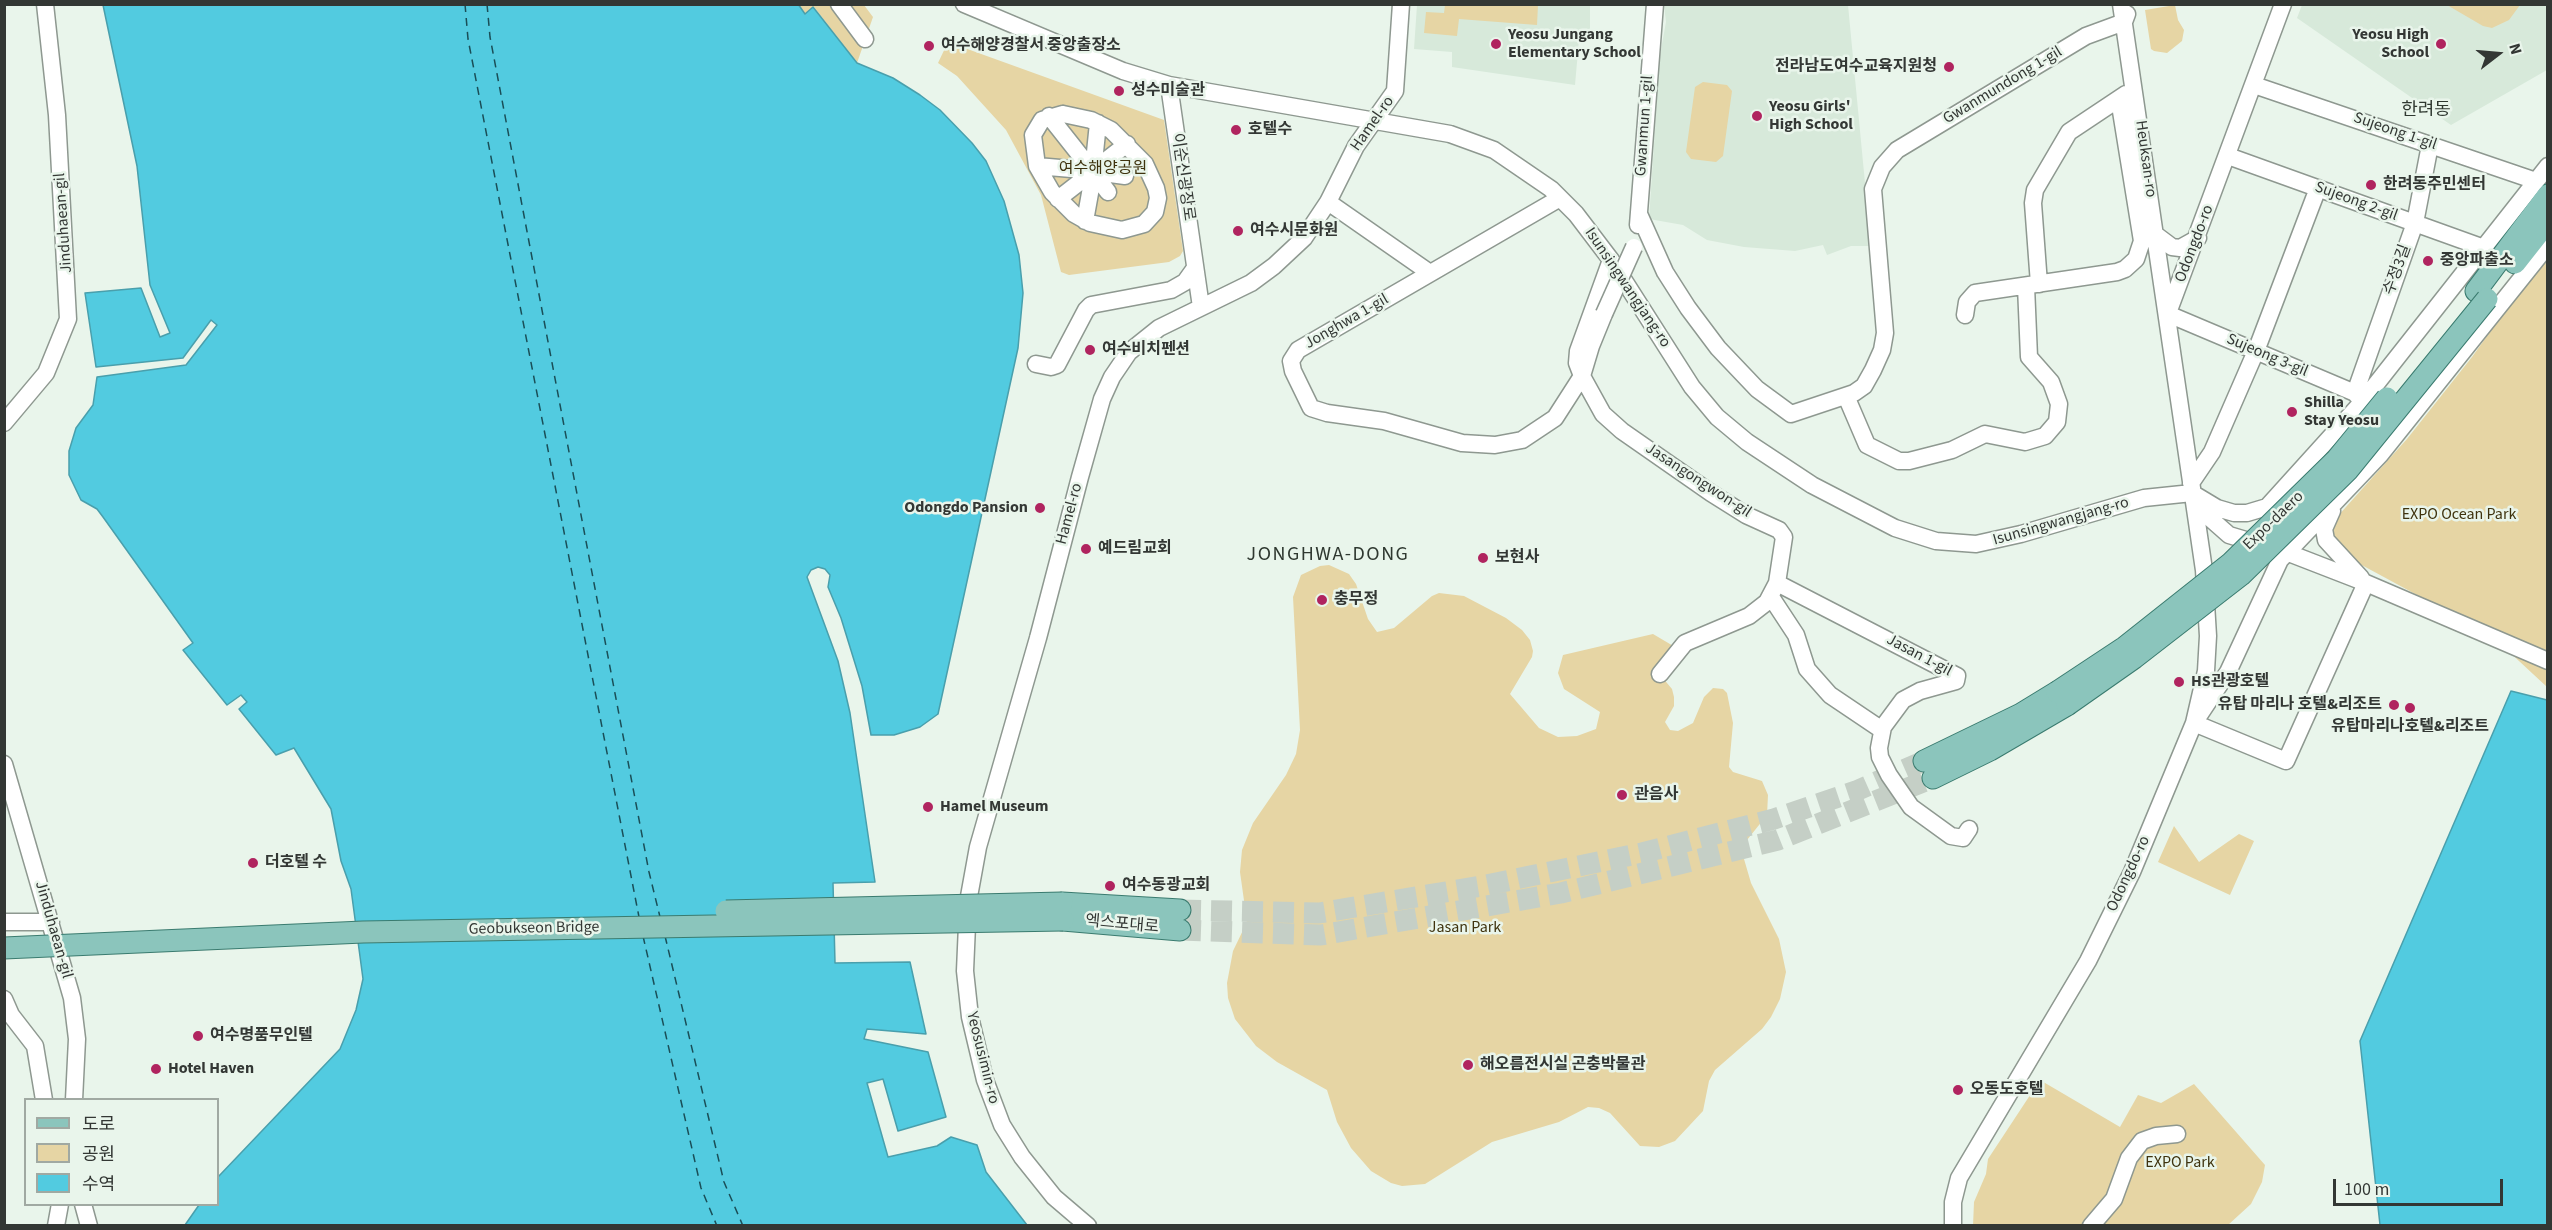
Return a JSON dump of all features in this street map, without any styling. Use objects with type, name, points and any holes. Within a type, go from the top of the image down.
[{"type":"main road","name":"Expo-daero","points":[[2481,295],[2542,188]]},
{"type":"main road","name":"Expo-daero","points":[[1929,770],[2021,714],[2062,698],[2231,563],[2337,459],[2547,220]]},
{"type":"main road","name":"Geobukseon Bridge","points":[[4,934],[53,928],[362,920],[1062,912]]},
{"type":"main road","name":"Geobukseon Bridge","points":[[4,948],[363,932],[1062,912]]},
{"type":"main road","name":"엑스포대로","points":[[1062,912],[1180,920]]},
{"type":"street","name":"Jinduhaean-gil","points":[[4,423],[46,373],[68,319],[57,115],[45,4]]},
{"type":"street","points":[[839,4],[865,39]]},
{"type":"street","name":"Isunsingwangjang-ro","points":[[964,4],[1123,71],[1169,85],[1375,119],[1450,134],[1477,142],[1520,166],[1560,198],[1611,260],[1692,387],[1718,417],[1747,442],[1812,485],[1895,528],[1936,541],[1976,544],[2021,534],[2144,498],[2192,488]]},
{"type":"street","name":"Hamel-ro","points":[[966,928],[971,878],[978,847],[1102,399],[1112,377],[1134,348],[1167,323],[1244,288],[1267,272],[1304,238],[1328,202],[1356,146],[1396,88],[1401,4]]},
{"type":"street","name":"Gwanmun 1-gil","points":[[1582,376],[1591,346],[1634,246],[1639,214],[1654,4]]},
{"type":"street","name":"Heuksan-ro","points":[[2121,4],[2168,314]]},
{"type":"street","points":[[2124,22],[2130,4]]},
{"type":"street","name":"Odongdo-ro","points":[[1953,1226],[1953,1202],[1959,1178],[2092,951],[2132,872],[2194,723],[2203,685],[2208,636],[2204,570],[2168,314],[2283,4]]},
{"type":"street","name":"Gwanmundong 1-gil","points":[[1846,396],[1864,386],[1883,345],[1885,322],[1873,189],[1876,175],[1887,160],[1897,150],[2086,36],[2124,22]]},
{"type":"street","name":"Sujeong 1-gil","points":[[2254,84],[2430,144],[2542,188]]},
{"type":"street","name":"이순신광장로","points":[[1169,85],[1201,307]]},
{"type":"street","points":[[1639,214],[1665,272],[1718,348],[1757,388],[1791,414],[1846,396],[1867,446],[1899,461],[1909,461],[1952,450],[1988,434],[2025,442],[2046,436],[2057,422],[2059,404],[2054,386],[2030,357],[2035,190],[2069,132],[2134,89]]},
{"type":"street","points":[[1965,315],[1967,302],[1972,294],[2121,271],[2133,262],[2140,252],[2142,241],[2119,99]]},
{"type":"street","points":[[1072,115],[1098,123],[1127,144],[1144,164],[1154,183],[1158,198],[1155,212],[1144,224],[1128,230],[1107,228],[1086,221],[1058,199],[1037,166],[1033,135],[1038,124],[1049,116],[1072,115]]},
{"type":"street","points":[[1049,116],[1095,174]]},
{"type":"street","points":[[1086,221],[1095,174],[1098,123]]},
{"type":"street","points":[[1058,199],[1095,174],[1127,144]]},
{"type":"street","name":"수정3길","points":[[2358,398],[2415,223],[2430,144]]},
{"type":"street","name":"Sujeong 2-gil","points":[[2228,156],[2484,248]]},
{"type":"street","points":[[1037,166],[1125,176]]},
{"type":"street","points":[[2318,188],[2256,351],[2212,452],[2192,488],[2217,508],[2234,513],[2262,509],[2284,490],[2343,423],[2358,398],[2484,248],[2542,188],[2547,166]]},
{"type":"street","name":"Jonghwa 1-gil","points":[[1560,198],[1295,354],[1292,361],[1293,371],[1311,408],[1327,413],[1384,421],[1462,443],[1505,444],[1522,440],[1549,423],[1582,376]]},
{"type":"street","points":[[1328,202],[1430,273]]},
{"type":"street","points":[[2156,235],[2168,244],[2180,248],[2198,238]]},
{"type":"street","points":[[2334,506],[2324,529],[2326,540],[2366,583],[2286,761],[2194,723],[2228,672],[2272,573],[2286,552],[2334,506],[2380,455],[2547,245]]},
{"type":"street","name":"Jasangongwon-gil","points":[[1611,260],[1578,351],[1577,363],[1582,376],[1600,410],[1622,430],[1717,497],[1782,533],[1784,537],[1774,590]]},
{"type":"street","points":[[1036,364],[1051,367],[1057,365],[1086,310],[1091,305],[1171,290],[1185,282],[1195,268]]},
{"type":"street","name":"Sujeong 3-gil","points":[[2168,314],[2358,398]]},
{"type":"street","points":[[2343,423],[2361,419],[2376,424],[2383,439],[2380,455]]},
{"type":"street","name":"Odongdo-ro","points":[[2192,488],[2212,520],[2229,535],[2286,552],[2366,583],[2547,661]]},
{"type":"street","points":[[1660,674],[1685,643],[1749,616],[1774,590],[1793,629],[1807,669],[1830,695],[1882,730],[1880,758],[1903,799],[1945,833],[1963,838],[1969,829]]},
{"type":"street","name":"Jasan 1-gil","points":[[1774,590],[1957,676],[1958,679],[1954,682],[1906,697],[1891,714],[1882,730]]},
{"type":"street","name":"Jinduhaean-gil","points":[[4,764],[65,967],[76,1025],[74,1098]]},
{"type":"street","points":[[4,922],[53,928]]},
{"type":"street","name":"Yeosusimin-ro","points":[[966,928],[965,971],[970,1017],[979,1060],[996,1113],[1011,1140],[1040,1181],[1088,1226]]},
{"type":"street","points":[[4,999],[11,1015],[35,1046],[44,1098]]},
{"type":"street","points":[[2091,1226],[2114,1198],[2127,1162],[2142,1141],[2156,1136],[2177,1134]]},
{"type":"street","points":[[56,1226],[60,1206]]},
{"type":"street","points":[[84,1206],[89,1226]]},
{"type":"shaded area","name":"Yeosu Jungang Elementary School","points":[[1417,5],[1590,5],[1590,38],[1579,40],[1575,85],[1452,67],[1452,52],[1414,49]]},
{"type":"shaded area","name":"Yeosu Girls' High School","points":[[1664,5],[1848,5],[1871,246],[1851,246],[1827,255],[1823,245],[1795,251],[1744,247],[1707,240],[1683,225],[1649,219],[1660,55],[1666,22]]},
{"type":"shaded area","name":"Yeosu High School","points":[[2302,5],[2547,5],[2547,70],[2451,125],[2297,18]]},
{"type":"green space","points":[[798,5],[864,5],[873,17],[857,63],[814,7],[804,14]]},
{"type":"green space","points":[[1445,5],[1538,5],[1537,25],[1459,19],[1457,36],[1424,33],[1426,12],[1444,13]]},
{"type":"green space","points":[[2175,5],[2178,20],[2184,30],[2182,41],[2167,53],[2154,51],[2151,49],[2145,10]]},
{"type":"green space","points":[[2447,5],[2520,5],[2509,20],[2492,28],[2483,26]]},
{"type":"green space","name":"여수해양공원","points":[[948,42],[1164,120],[1183,251],[1180,256],[1169,262],[1069,275],[1061,272],[1041,195],[1006,130],[957,76],[938,63]]},
{"type":"green space","points":[[1703,82],[1727,85],[1732,91],[1723,156],[1716,162],[1691,159],[1686,152],[1695,87]]},
{"type":"green space","name":"EXPO Ocean Park","points":[[2547,252],[2547,687],[2491,635],[2345,556],[2328,527],[2407,439],[2472,357]]},
{"type":"green space","name":"Jasan Park","points":[[1329,565],[1349,574],[1356,584],[1368,619],[1377,632],[1394,628],[1432,596],[1439,593],[1464,596],[1506,618],[1522,630],[1530,640],[1532,657],[1510,694],[1539,728],[1558,737],[1577,736],[1596,729],[1600,712],[1564,689],[1558,673],[1563,655],[1653,634],[1675,647],[1657,671],[1672,689],[1674,697],[1674,706],[1665,722],[1670,730],[1678,731],[1693,723],[1704,697],[1713,688],[1723,689],[1727,693],[1733,723],[1729,767],[1733,772],[1762,781],[1768,795],[1767,815],[1747,840],[1744,859],[1751,883],[1779,939],[1786,972],[1780,999],[1771,1017],[1762,1029],[1715,1070],[1709,1081],[1703,1111],[1675,1141],[1659,1147],[1640,1146],[1610,1113],[1599,1108],[1588,1107],[1559,1122],[1492,1142],[1425,1184],[1402,1186],[1391,1183],[1371,1171],[1351,1148],[1337,1122],[1327,1090],[1277,1062],[1256,1046],[1235,1019],[1228,998],[1227,983],[1233,951],[1247,922],[1240,872],[1242,850],[1253,823],[1286,775],[1296,754],[1300,730],[1293,597],[1301,575],[1320,566]]},
{"type":"green space","points":[[2174,826],[2199,862],[2239,834],[2254,841],[2230,895],[2158,862]]},
{"type":"green space","name":"EXPO Park","points":[[2040,1080],[2120,1127],[2138,1095],[2161,1103],[2194,1084],[2265,1165],[2262,1182],[2251,1204],[2228,1225],[1973,1226],[1974,1202],[1986,1174],[1988,1159]]},
{"type":"water","points":[[798,4],[805,14],[813,7],[857,63],[893,78],[940,110],[986,161],[1004,201],[1019,255],[1023,293],[1018,348],[938,714],[920,727],[894,735],[871,735],[862,686],[841,618],[828,587],[830,575],[825,569],[818,567],[811,570],[807,577],[838,661],[850,713],[875,882],[833,883],[835,963],[910,962],[926,1034],[867,1029],[864,1039],[928,1052],[946,1117],[898,1131],[883,1079],[867,1083],[888,1157],[937,1146],[951,1137],[977,1145],[986,1172],[1027,1225],[185,1225],[198,1206],[219,1206],[219,1176],[340,1049],[356,1010],[363,979],[351,889],[341,861],[331,809],[294,748],[276,755],[239,709],[247,702],[241,695],[227,705],[183,650],[193,643],[97,509],[81,500],[69,475],[69,451],[76,428],[93,405],[97,377],[186,365],[217,325],[211,320],[183,358],[96,367],[85,293],[141,288],[160,337],[170,333],[150,285],[137,166],[103,5]]},
{"type":"water","points":[[2511,691],[2547,700],[2547,1225],[2380,1225],[2360,1041]]},
{"type":"ferry route","points":[[465,4],[468,39],[639,917]]},
{"type":"ferry route","points":[[487,4],[490,37],[649,872],[660,917]]},
{"type":"ferry route","points":[[643,936],[701,1188],[717,1226]]},
{"type":"ferry route","points":[[665,936],[724,1182],[743,1226]]},
{"type":"tunnel","points":[[1180,910],[1319,913],[1482,886],[1642,853],[1774,819],[1856,791],[1924,761]]},
{"type":"tunnel","points":[[1180,930],[1321,935],[1561,893],[1778,840],[1933,778]]},
{"type":"place","name":"Yeosu Jungang Elementary School","points":[[1496,44]]},
{"type":"place","name":"Yeosu High School","points":[[2441,44]]},
{"type":"place","name":"여수해양경찰서 중앙출장소","points":[[929,46]]},
{"type":"place","name":"전라남도여수교육지원청","points":[[1949,67]]},
{"type":"place","name":"성수미술관","points":[[1119,91]]},
{"type":"place","name":"Yeosu Girls' High School","points":[[1757,116]]},
{"type":"place","name":"호텔수","points":[[1236,130]]},
{"type":"place","name":"한려동주민센터","points":[[2371,185]]},
{"type":"place","name":"여수시문화원","points":[[1238,231]]},
{"type":"place","name":"중앙파출소","points":[[2428,261]]},
{"type":"place","name":"여수비치펜션","points":[[1090,350]]},
{"type":"place","name":"Shilla Stay Yeosu","points":[[2292,412]]},
{"type":"place","name":"Odongdo Pansion","points":[[1040,508]]},
{"type":"place","name":"예드림교회","points":[[1086,549]]},
{"type":"place","name":"보현사","points":[[1483,558]]},
{"type":"place","name":"충무정","points":[[1322,600]]},
{"type":"place","name":"HS관광호텔","points":[[2179,682]]},
{"type":"place","name":"유탑 마리나 호텔&리조트","points":[[2394,705]]},
{"type":"place","name":"유탑마리나호텔&리조트","points":[[2410,708]]},
{"type":"place","name":"관음사","points":[[1622,795]]},
{"type":"place","name":"Hamel Museum","points":[[928,807]]},
{"type":"place","name":"더호텔 수","points":[[253,863]]},
{"type":"place","name":"여수동광교회","points":[[1110,886]]},
{"type":"place","name":"여수명품무인텔","points":[[198,1036]]},
{"type":"place","name":"해오름전시실 곤충박물관","points":[[1468,1065]]},
{"type":"place","name":"Hotel Haven","points":[[156,1069]]},
{"type":"place","name":"오동도호텔","points":[[1958,1090]]},
{"type":"district","name":"한려동","points":[[2426,111]]},
{"type":"district","name":"JONGHWA-DONG","points":[[1328,556]]}]
